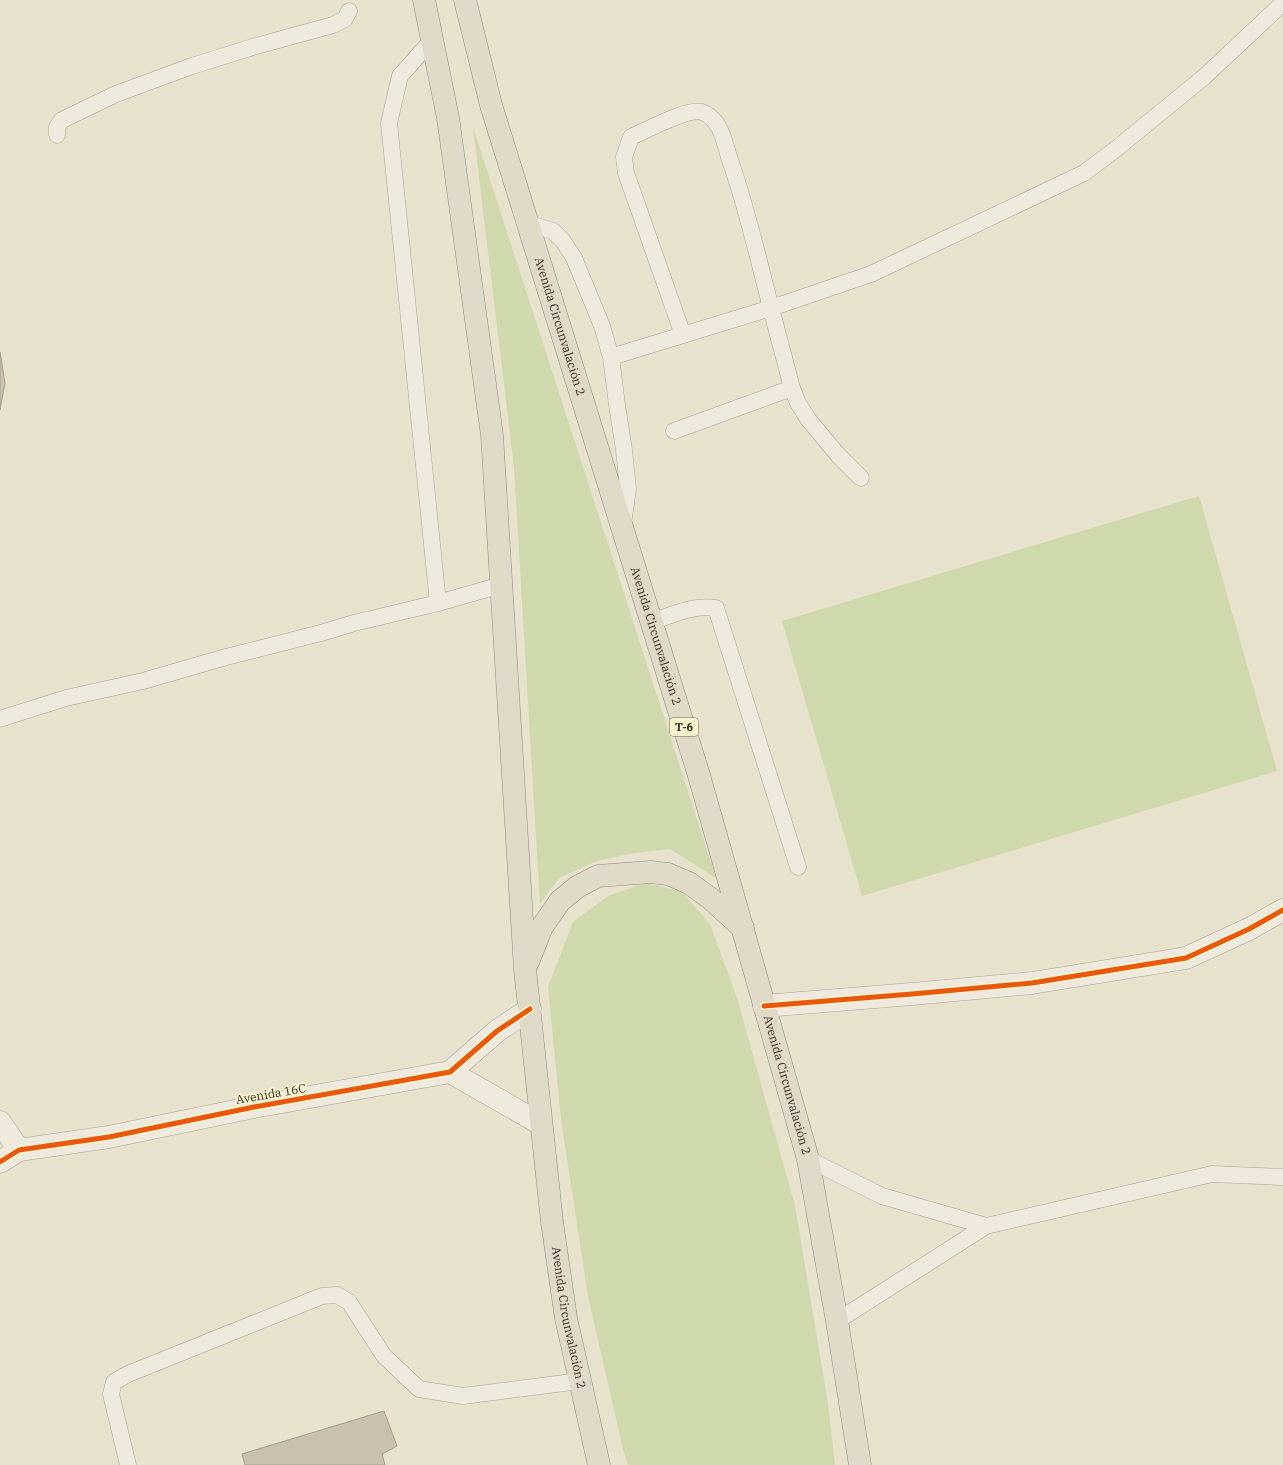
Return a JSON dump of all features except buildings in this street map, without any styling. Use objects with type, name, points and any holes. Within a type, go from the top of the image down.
[{"type":"highway","name":"Avenida Circunvalación 2","points":[[424,0],[448,118],[492,435],[525,969],[552,1222],[566,1318],[599,1465]]},
{"type":"highway","name":"Avenida Circunvalación 2","points":[[465,0],[491,105],[698,772],[808,1159],[838,1321],[860,1465]]},
{"type":"highway","points":[[525,969],[542,927],[560,901],[577,887],[598,876],[650,872],[668,874],[689,883],[711,899],[743,928]]},
{"type":"street","points":[[764,1006],[1032,983],[1186,958],[1249,929],[1283,910]]},
{"type":"street","points":[[530,1010],[497,1031],[450,1072],[541,1124]]},
{"type":"street","name":"Avenida 16C","points":[[0,1162],[19,1150],[109,1137],[254,1107],[450,1072]]},
{"type":"street","points":[[0,1122],[19,1150]]},
{"type":"lane","points":[[611,357],[772,308],[871,274],[1084,173],[1116,150],[1204,77],[1283,3]]},
{"type":"lane","points":[[57,135],[57,127],[62,120],[116,94],[192,66],[256,46],[333,26],[345,19],[349,11]]},
{"type":"lane","points":[[432,40],[400,76],[389,123],[438,603]]},
{"type":"lane","points":[[682,335],[626,173],[624,157],[631,137],[694,111],[702,112],[712,118],[717,124],[737,181],[772,308],[792,388],[798,403],[808,419],[838,455],[861,478]]},
{"type":"lane","points":[[528,222],[553,231],[564,241],[571,252],[602,326],[611,357],[628,489],[622,527]]},
{"type":"lane","points":[[674,431],[792,388]]},
{"type":"lane","points":[[0,719],[66,698],[165,675],[226,657],[354,623],[438,603],[501,585]]},
{"type":"lane","points":[[652,622],[686,611],[710,607],[716,608],[798,867]]},
{"type":"lane","points":[[808,1159],[882,1196],[986,1226]]},
{"type":"lane","points":[[838,1321],[986,1226],[1212,1174],[1283,1177]]},
{"type":"lane","points":[[128,1465],[111,1394],[114,1382],[128,1374],[322,1296],[337,1295],[350,1302],[384,1356],[420,1389],[463,1396],[580,1381]]},
{"type":"green space","points":[[473,127],[716,878],[670,849],[634,853],[597,861],[559,878],[540,904],[514,467]]},
{"type":"green space","points":[[1199,496],[1277,771],[862,896],[782,621]]},
{"type":"green space","points":[[645,883],[681,891],[710,924],[737,998],[795,1206],[828,1404],[835,1465],[628,1465],[588,1296],[561,1119],[548,987],[573,922],[608,896]]},
{"type":"cycle path","points":[[764,1006],[1032,983],[1186,958],[1249,929],[1283,910]]},
{"type":"cycle path","points":[[0,1162],[19,1150],[109,1137],[254,1107],[450,1072],[497,1031],[530,1009]]}]
